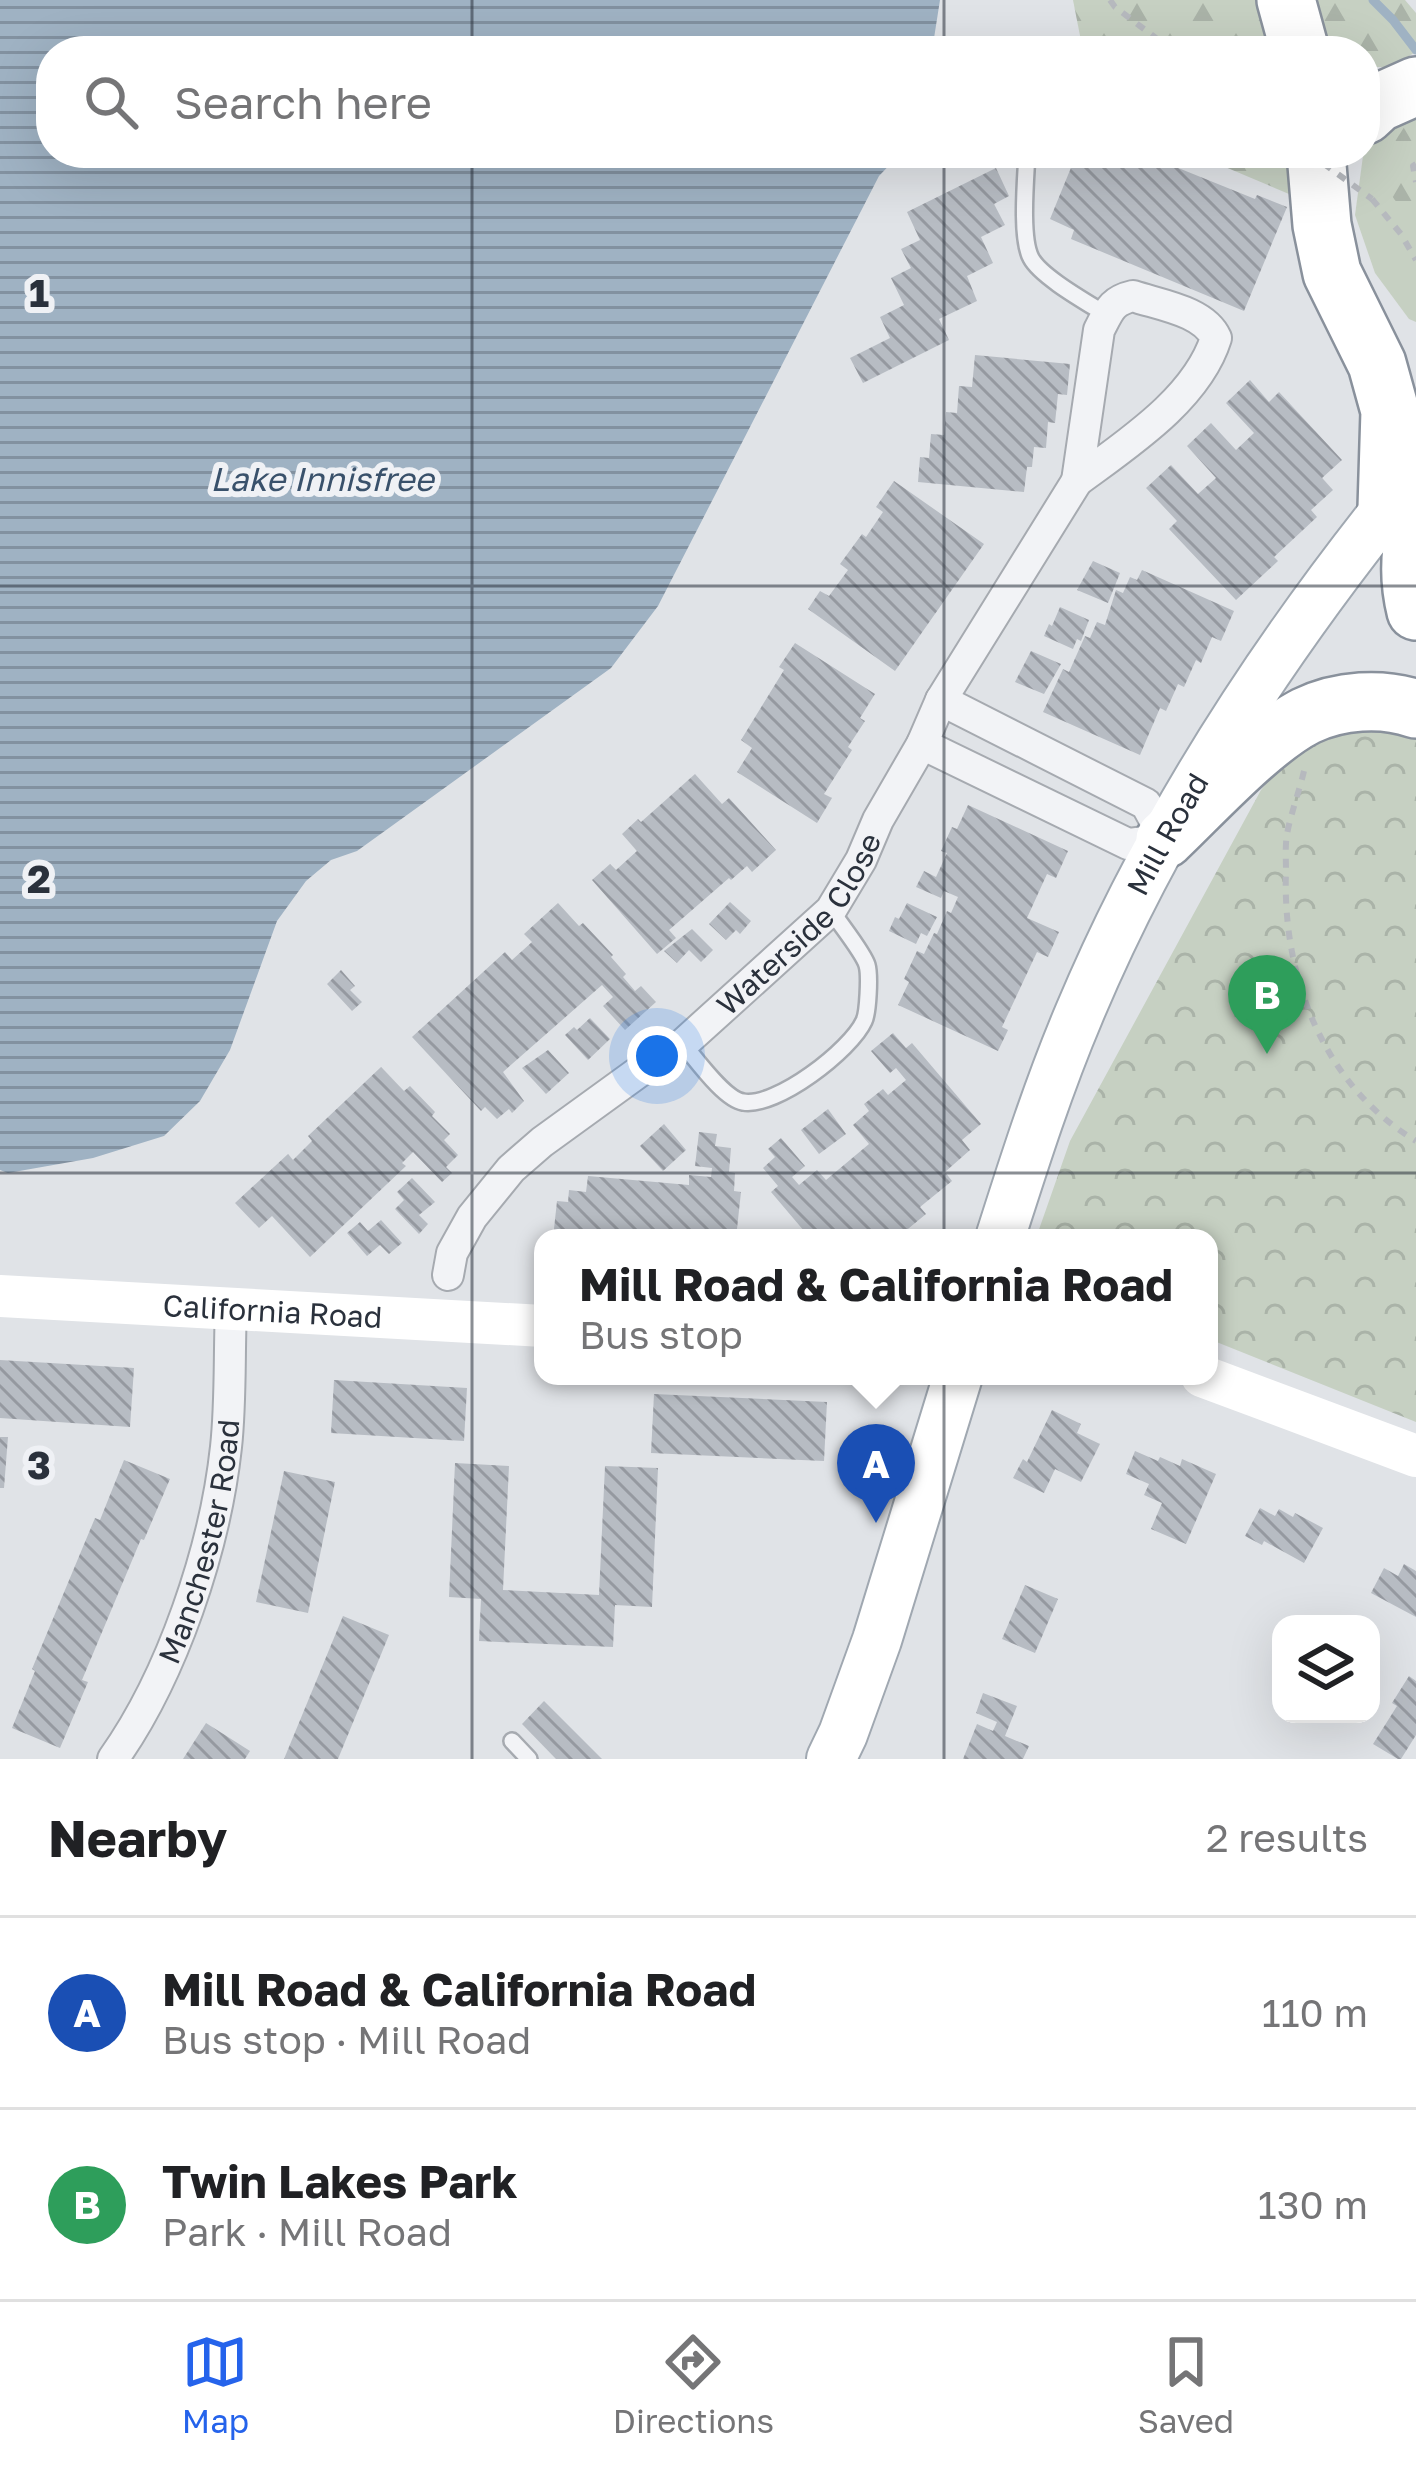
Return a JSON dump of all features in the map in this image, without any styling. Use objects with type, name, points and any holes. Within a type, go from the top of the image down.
[{"type":"highway","points":[[1286,0],[1296,36]]},
{"type":"highway","points":[[1380,104],[1416,86]]},
{"type":"highway","points":[[1315,168],[1332,273],[1377,364],[1390,411],[1406,503],[1416,611]]},
{"type":"highway","points":[[1360,176],[1343,190],[1348,242],[1356,267],[1390,324],[1416,340]]},
{"type":"highway","points":[[1165,839],[1270,741],[1307,716],[1360,702],[1416,709]]},
{"type":"main road","name":"Mill Road","points":[[1003,1229],[1079,1014],[1149,867],[1265,673],[1341,566],[1406,503]]},
{"type":"main road","name":"California Road","points":[[0,1296],[534,1325]]},
{"type":"main road","points":[[1218,1382],[1416,1456]]},
{"type":"main road","points":[[831,1759],[877,1640],[955,1385]]},
{"type":"street","name":"Waterside Close","points":[[448,1275],[452,1252],[472,1217],[511,1169],[650,1063],[683,1044],[831,910],[862,860],[941,700],[1077,481],[1185,393],[1210,357],[1216,338],[1210,325],[1133,296],[1119,299],[1100,330],[1077,481]]},
{"type":"street","points":[[922,744],[1128,844],[1165,839],[1146,804],[941,700]]},
{"type":"street","points":[[1028,795],[1048,755]]},
{"type":"street","name":"Manchester Road","points":[[112,1759],[129,1737],[171,1650],[193,1594],[216,1508],[226,1445],[231,1308]]},
{"type":"lane","points":[[1026,168],[1024,215],[1030,257],[1054,281],[1106,315]]},
{"type":"lane","points":[[683,1044],[722,1089],[740,1102],[759,1102],[801,1081],[852,1042],[867,1017],[867,965],[831,910]]},
{"type":"lane","points":[[512,1741],[529,1759]]},
{"type":"path","points":[[1110,0],[1153,36]]},
{"type":"path","points":[[1416,164],[1416,182]]},
{"type":"path","points":[[1360,176],[1416,260]]},
{"type":"path","points":[[1306,765],[1287,835],[1285,905],[1301,990],[1312,1022],[1346,1078],[1364,1100],[1416,1141]]},
{"type":"green space","points":[[1073,0],[1264,0],[1270,36],[1080,36]]},
{"type":"green space","points":[[1317,0],[1405,0],[1416,13],[1416,52],[1389,67],[1380,67],[1380,36],[1325,36]]},
{"type":"green space","points":[[1416,103],[1416,322],[1375,273],[1355,215],[1361,168],[1380,168],[1380,126]]},
{"type":"green space","points":[[1409,120],[1416,121],[1416,221],[1392,196],[1386,172],[1389,154]]},
{"type":"green space","points":[[1227,168],[1291,168],[1296,197]]},
{"type":"green space","points":[[1365,727],[1416,734],[1416,1422],[1218,1343],[1218,1229],[1039,1229],[1070,1141],[1261,790],[1293,751]]},
{"type":"water","name":"Lake Innisfree","points":[[0,0],[940,0],[934,36],[36,36],[36,168],[887,168],[658,606],[611,668],[357,851],[331,860],[306,881],[277,921],[230,1050],[200,1101],[164,1136],[93,1158],[8,1173],[0,1170]]},
{"type":"building","points":[[996,168],[1009,196],[994,204],[1005,225],[981,237],[993,263],[967,276],[977,301],[939,319],[949,340],[863,383],[850,358],[890,338],[880,317],[904,305],[891,278],[911,268],[901,249],[920,240],[907,212]]},
{"type":"building","points":[[1071,168],[1178,168],[1287,207],[1244,311],[1071,239],[1074,230],[1050,219]]},
{"type":"building","points":[[975,355],[1070,364],[1067,395],[1058,394],[1055,423],[1048,422],[1046,448],[1034,447],[1024,492],[918,482],[920,457],[929,458],[931,434],[944,435],[946,412],[957,413],[959,386],[972,387]]},
{"type":"building","points":[[1250,380],[1269,402],[1279,392],[1342,460],[1322,478],[1333,490],[1311,510],[1317,517],[1236,600],[1169,529],[1177,521],[1146,488],[1171,465],[1198,494],[1216,478],[1187,446],[1211,423],[1236,450],[1254,433],[1226,403]]},
{"type":"building","points":[[894,481],[984,544],[895,671],[808,609],[820,591],[829,596],[848,570],[840,564],[883,512],[876,507]]},
{"type":"building","points":[[1093,561],[1120,573],[1108,603],[1077,590]]},
{"type":"building","points":[[1142,570],[1234,611],[1221,641],[1212,637],[1184,687],[1178,684],[1166,711],[1160,708],[1140,755],[1043,712],[1085,636],[1090,638],[1097,622],[1105,625],[1116,590],[1123,593],[1130,577],[1137,580]]},
{"type":"building","points":[[1060,607],[1089,620],[1073,649],[1044,636]]},
{"type":"building","points":[[795,643],[875,694],[848,747],[852,750],[824,794],[832,798],[817,823],[737,772],[752,748],[741,740]]},
{"type":"building","points":[[1031,651],[1061,664],[1044,694],[1015,682]]},
{"type":"building","points":[[695,774],[722,804],[729,798],[776,850],[752,872],[747,866],[729,878],[669,930],[676,938],[657,954],[592,880],[610,864],[616,870],[637,851],[622,834]]},
{"type":"building","points":[[968,805],[1068,851],[1056,878],[1047,874],[1027,918],[1059,932],[1048,957],[1037,952],[1002,1027],[1008,1030],[998,1051],[898,1005],[917,951],[924,954],[958,897],[944,891],[941,898],[916,887],[924,871],[936,877],[947,853],[941,851]]},
{"type":"building","points":[[730,902],[751,921],[740,934],[736,930],[726,940],[709,924]]},
{"type":"building","points":[[558,903],[613,955],[635,991],[641,986],[656,1002],[625,1030],[603,1006],[613,997],[602,985],[503,1072],[524,1101],[497,1119],[485,1107],[481,1111],[412,1037],[505,952],[512,960],[532,942],[524,934]]},
{"type":"building","points":[[907,903],[937,917],[927,936],[921,933],[916,944],[889,931]]},
{"type":"building","points":[[692,929],[713,950],[701,962],[689,950],[677,963],[664,951]]},
{"type":"building","points":[[341,970],[362,1002],[352,1011],[327,984]]},
{"type":"building","points":[[590,1018],[610,1039],[588,1060],[565,1035]]},
{"type":"building","points":[[893,1033],[906,1048],[912,1043],[981,1124],[962,1140],[970,1150],[945,1172],[952,1181],[920,1207],[926,1214],[908,1229],[802,1229],[771,1192],[778,1186],[763,1168],[775,1157],[768,1149],[781,1138],[805,1166],[792,1177],[799,1185],[817,1170],[826,1180],[869,1144],[853,1125],[869,1111],[864,1104],[883,1089],[888,1095],[906,1080],[896,1068],[890,1073],[871,1051]]},
{"type":"building","points":[[548,1050],[569,1073],[546,1094],[522,1068]]},
{"type":"building","points":[[381,1067],[404,1091],[410,1086],[450,1134],[444,1140],[458,1155],[446,1167],[452,1173],[442,1182],[413,1152],[402,1163],[406,1166],[310,1257],[272,1216],[259,1228],[235,1203],[288,1154],[293,1160],[312,1141],[308,1136]]},
{"type":"building","points":[[828,1109],[846,1134],[819,1154],[801,1130]]},
{"type":"building","points":[[664,1124],[686,1150],[663,1171],[640,1146]]},
{"type":"building","points":[[699,1132],[717,1134],[715,1146],[731,1148],[729,1172],[735,1173],[734,1191],[741,1192],[737,1229],[554,1229],[557,1201],[568,1202],[569,1190],[586,1192],[588,1176],[689,1185],[689,1175],[711,1177],[712,1168],[695,1166]]},
{"type":"building","points":[[412,1178],[435,1202],[419,1215],[428,1224],[419,1234],[395,1209],[404,1200],[397,1192]]},
{"type":"building","points":[[381,1220],[402,1243],[389,1254],[380,1245],[367,1256],[347,1233],[360,1222],[368,1231]]},
{"type":"building","points":[[0,1360],[134,1368],[130,1427],[0,1418]]},
{"type":"building","points":[[334,1380],[467,1388],[464,1441],[331,1433]]},
{"type":"building","points":[[654,1394],[827,1402],[824,1461],[651,1453]]},
{"type":"building","points":[[1052,1410],[1081,1424],[1077,1433],[1100,1444],[1081,1482],[1055,1469],[1044,1493],[1013,1478],[1023,1459],[1027,1462]]},
{"type":"building","points":[[0,1437],[8,1437],[4,1488],[0,1488]]},
{"type":"building","points":[[1135,1451],[1180,1466],[1182,1459],[1216,1474],[1186,1544],[1151,1529],[1162,1503],[1144,1495],[1149,1484],[1126,1474]]},
{"type":"building","points":[[124,1460],[170,1479],[82,1680],[88,1682],[60,1748],[12,1728],[95,1518],[100,1520]]},
{"type":"building","points":[[455,1463],[509,1466],[503,1590],[599,1595],[605,1466],[658,1468],[652,1607],[615,1605],[613,1647],[479,1641],[481,1599],[449,1597]]},
{"type":"building","points":[[284,1471],[335,1482],[308,1613],[256,1602]]},
{"type":"building","points":[[1260,1508],[1275,1516],[1279,1509],[1293,1517],[1295,1513],[1323,1528],[1304,1563],[1245,1536]]},
{"type":"building","points":[[1404,1564],[1416,1571],[1416,1617],[1371,1593],[1384,1568],[1398,1576]]},
{"type":"building","points":[[1025,1585],[1058,1599],[1035,1653],[1002,1639]]},
{"type":"building","points":[[343,1616],[389,1635],[338,1759],[284,1759]]},
{"type":"building","points":[[1409,1676],[1416,1681],[1416,1735],[1398,1759],[1373,1744]]},
{"type":"building","points":[[983,1693],[1017,1706],[1005,1736],[1029,1746],[1023,1759],[963,1759],[977,1724],[993,1731],[997,1722],[976,1713]]},
{"type":"building","points":[[544,1701],[602,1759],[556,1759],[522,1724]]},
{"type":"building","points":[[206,1723],[250,1751],[245,1759],[183,1759]]},
{"type":"waterway","points":[[1373,0],[1416,50]]},
{"type":"place","name":"Twin Lakes Park","points":[[1267,1054]]},
{"type":"place","name":"Mill Road & California Road","points":[[876,1523]]}]
